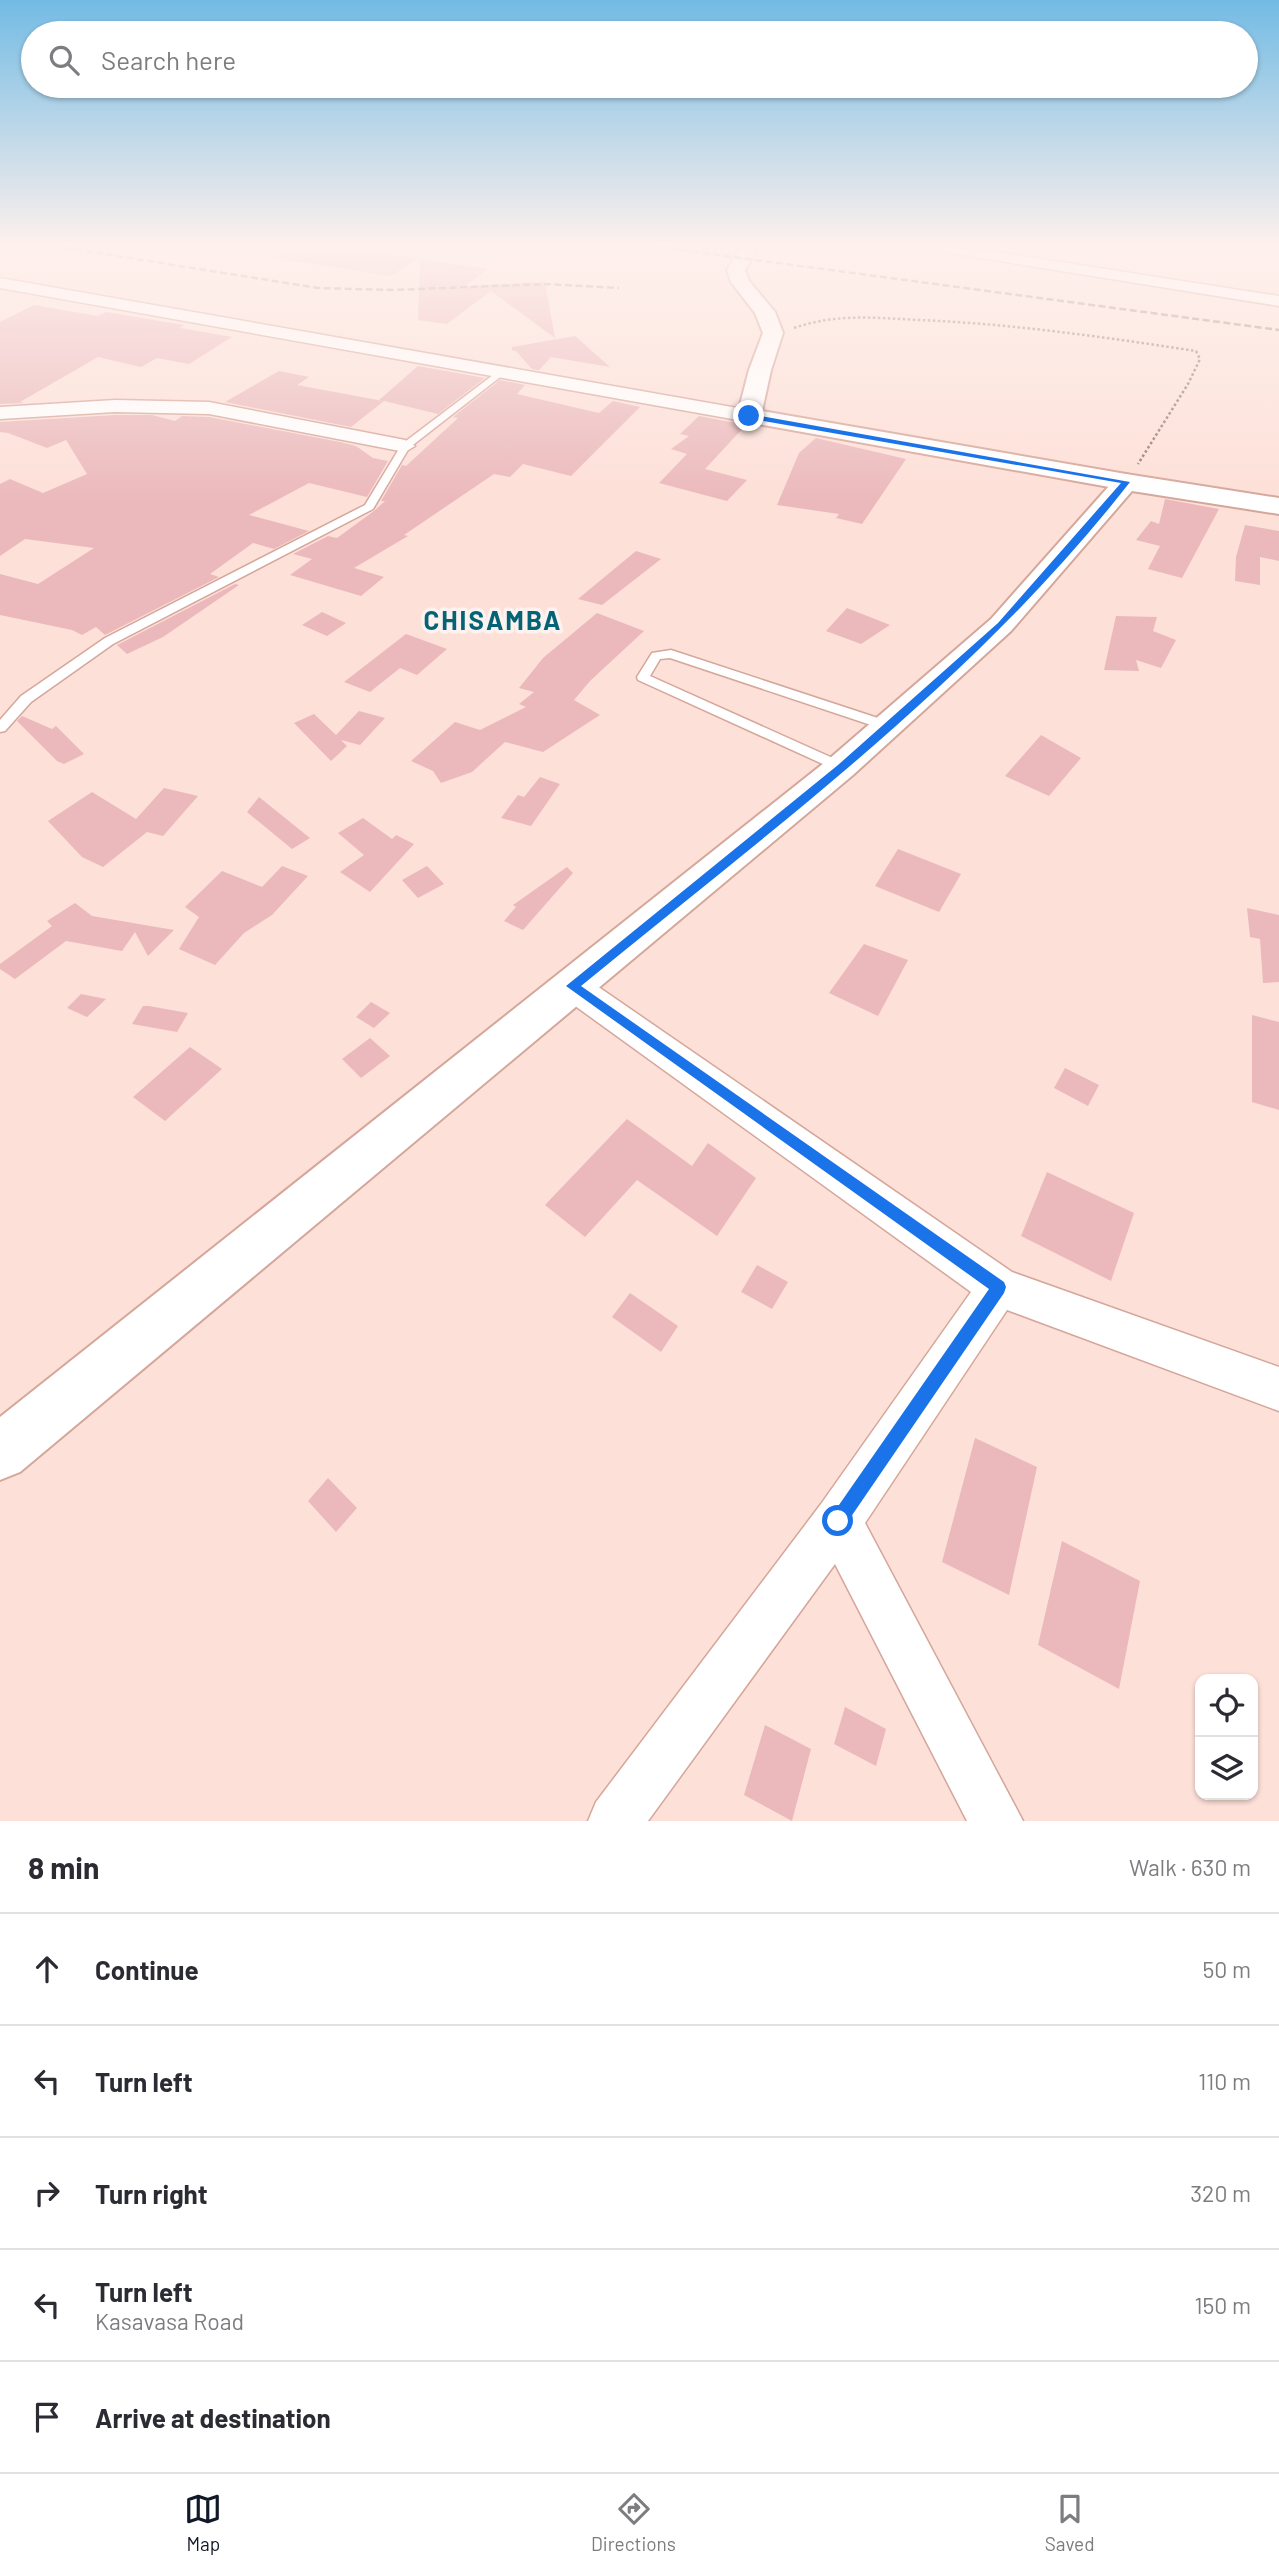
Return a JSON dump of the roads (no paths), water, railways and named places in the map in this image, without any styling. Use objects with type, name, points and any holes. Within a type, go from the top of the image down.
[{"type":"main road","points":[[772,331],[749,416],[1279,506]]},
{"type":"main road","points":[[0,1452],[841,767],[1001,625],[1072,547],[1126,482]]},
{"type":"street","points":[[261,331],[749,416]]},
{"type":"street","points":[[0,413],[115,406],[209,408],[405,446]]},
{"type":"street","points":[[572,986],[999,1287],[1279,1389]]},
{"type":"street","points":[[615,1821],[838,1521],[999,1287]]},
{"type":"street","points":[[838,1521],[996,1821]]},
{"type":"lane","points":[[0,728],[26,699],[109,641],[369,507],[405,446],[500,374]]},
{"type":"lane","points":[[841,767],[643,677],[656,656],[671,654],[888,726]]},
{"type":"district","name":"CHISAMBA","points":[[493,619]]}]
